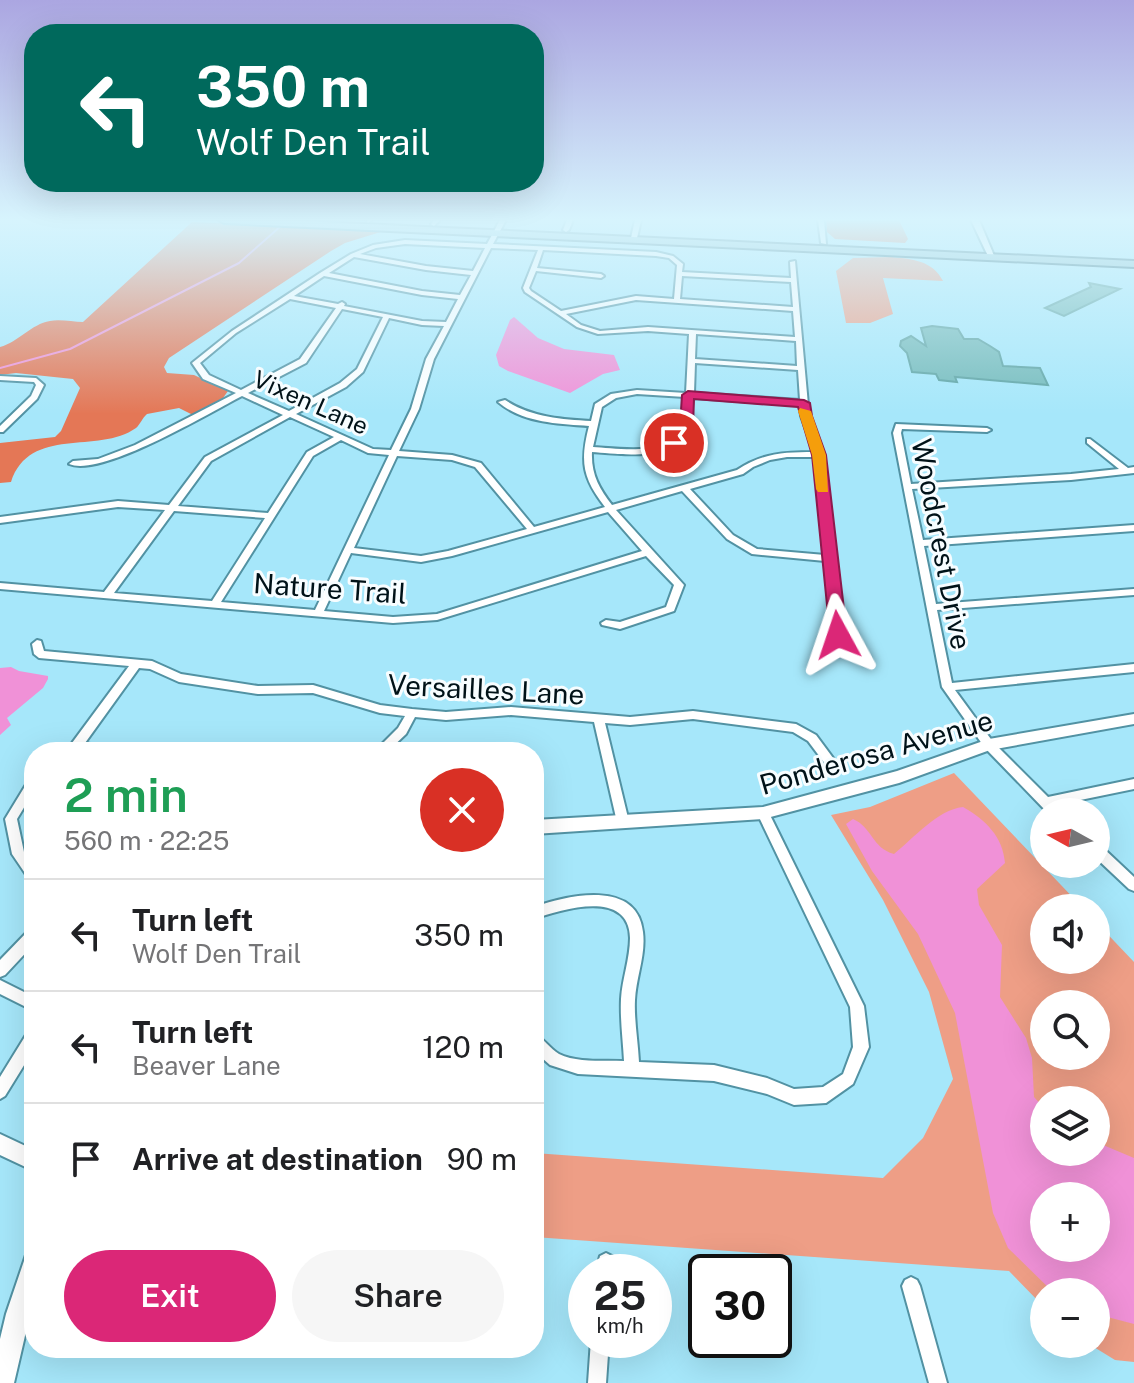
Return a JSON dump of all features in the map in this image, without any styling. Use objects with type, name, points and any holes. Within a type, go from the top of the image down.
[{"type":"street","points":[[291,297],[308,285]]},
{"type":"street","points":[[377,285],[431,295],[461,297]]},
{"type":"street","points":[[319,611],[415,409],[430,359],[467,285]]},
{"type":"street","points":[[527,285],[528,292],[579,326],[600,333],[648,329],[799,339]]},
{"type":"street","points":[[677,301],[679,285]]},
{"type":"street","points":[[794,285],[805,416],[819,455],[831,559],[838,635],[829,642]]},
{"type":"street","points":[[291,297],[342,304],[422,323],[448,324]]},
{"type":"street","name":"Vixen Lane","points":[[291,297],[234,332],[196,363],[206,377],[371,451],[452,458],[478,465],[532,530]]},
{"type":"street","points":[[562,313],[621,299],[796,309]]},
{"type":"street","points":[[73,464],[99,461],[138,447],[245,394],[303,361],[342,304]]},
{"type":"street","points":[[108,594],[208,459],[343,385],[360,370],[387,315]]},
{"type":"street","points":[[587,449],[642,452],[674,443],[686,426],[693,332]]},
{"type":"street","points":[[691,361],[802,368]]},
{"type":"street","points":[[0,378],[36,380],[40,385],[39,390],[0,430]]},
{"type":"street","points":[[606,623],[620,626],[670,609],[679,585],[611,508],[589,476],[587,449],[598,406],[614,396],[637,392],[804,403]]},
{"type":"street","points":[[502,402],[547,419],[595,424]]},
{"type":"street","name":"Woodcrest Drive","points":[[987,430],[899,426],[947,687],[989,745],[1040,798]]},
{"type":"street","points":[[215,604],[310,454],[339,438]]},
{"type":"street","points":[[1090,441],[1130,470]]},
{"type":"street","points":[[349,550],[421,559],[740,472],[757,459],[771,455],[819,455]]},
{"type":"street","points":[[908,487],[1130,470]]},
{"type":"street","points":[[684,488],[730,537],[755,552],[831,559]]},
{"type":"street","points":[[0,520],[118,504],[270,516]]},
{"type":"street","points":[[919,543],[1134,528]]},
{"type":"street","name":"Nature Trail","points":[[0,586],[319,611],[393,620],[437,617],[648,552]]},
{"type":"street","points":[[933,607],[1134,592]]},
{"type":"street","name":"Versailles Lane","points":[[37,644],[39,654],[152,665],[179,678],[215,685],[258,690],[313,689],[380,709],[412,713],[446,716],[511,711],[630,721],[693,715],[796,728],[809,734],[833,766]]},
{"type":"street","points":[[76,742],[137,663]]},
{"type":"street","points":[[947,687],[1134,668]]},
{"type":"street","points":[[390,742],[402,731],[412,713]]},
{"type":"street","name":"Ponderosa Avenue","points":[[544,826],[763,813],[899,777],[989,745],[1134,719]]},
{"type":"street","name":"Versailles Lane","points":[[599,720],[623,822]]},
{"type":"street","points":[[1085,798],[1134,784]]},
{"type":"street","points":[[24,795],[6,819],[18,854],[24,862]]},
{"type":"street","points":[[544,1050],[555,1060],[578,1066],[714,1073],[767,1086],[794,1097],[826,1095],[848,1079],[861,1047],[857,1006],[763,813]]},
{"type":"street","points":[[1110,863],[1134,885]]},
{"type":"street","points":[[544,910],[567,902],[597,902],[617,904],[629,911],[635,923],[636,938],[628,1001],[632,1068]]},
{"type":"street","points":[[0,970],[24,945]]},
{"type":"street","points":[[0,987],[24,999]]},
{"type":"street","points":[[0,1091],[24,1051]]},
{"type":"street","points":[[0,1144],[24,1156]]},
{"type":"street","points":[[911,1286],[938,1383]]},
{"type":"street","points":[[2,1383],[24,1293]]},
{"type":"street","points":[[597,1383],[599,1358]]},
{"type":"shaded area","points":[[124,285],[280,285],[169,358],[164,367],[167,373],[194,375],[228,391],[223,398],[193,415],[179,408],[147,414],[136,428],[120,436],[49,447],[33,453],[20,464],[11,482],[0,483],[0,443],[55,437],[61,431],[80,388],[73,379],[16,373],[0,375],[0,347],[43,323],[58,320],[83,322]]},
{"type":"shaded area","points":[[839,285],[885,285],[893,314],[870,323],[846,323]]},
{"type":"shaded area","points":[[514,317],[538,338],[564,349],[614,355],[620,370],[603,374],[570,393],[508,371],[499,366],[496,355]]},
{"type":"shaded area","points":[[11,667],[48,676],[48,679],[43,688],[7,718],[11,725],[0,735],[0,668]]},
{"type":"shaded area","points":[[954,773],[1030,853],[1030,878],[1054,878],[1070,894],[1030,894],[1030,974],[1110,974],[1110,937],[1134,962],[1134,1362],[1110,1357],[1110,1278],[1030,1278],[1030,1293],[1009,1271],[544,1238],[544,1154],[883,1178],[923,1138],[953,1079],[929,992],[883,900],[831,815],[870,807]]},
{"type":"shaded area","points":[[963,807],[986,824],[997,837],[1004,854],[1005,863],[977,889],[979,905],[1002,945],[1000,997],[1026,1038],[1030,1051],[1033,1086],[1030,1086],[1030,1166],[1110,1166],[1110,1148],[1134,1158],[1134,1324],[1110,1318],[1110,1278],[1039,1278],[1008,1248],[993,1213],[955,1013],[918,934],[872,871],[846,824],[853,819],[881,847],[894,854],[944,813]]},
{"type":"building","points":[[1090,285],[1097,285],[1120,289],[1064,316],[1045,308],[1091,287]]},
{"type":"building","points":[[921,328],[958,329],[964,339],[978,339],[999,352],[1003,366],[1040,368],[1048,385],[955,377],[957,382],[939,380],[936,374],[912,372],[907,353],[900,346],[901,341],[911,336],[926,346]]},
{"type":"waterway","points":[[0,368],[70,349],[197,285]]},
{"type":"slow traffic","points":[[805,411],[819,455],[823,489]]},
{"type":"route","points":[[674,443],[686,426],[688,395],[804,403],[805,416],[819,455],[838,635]]}]
